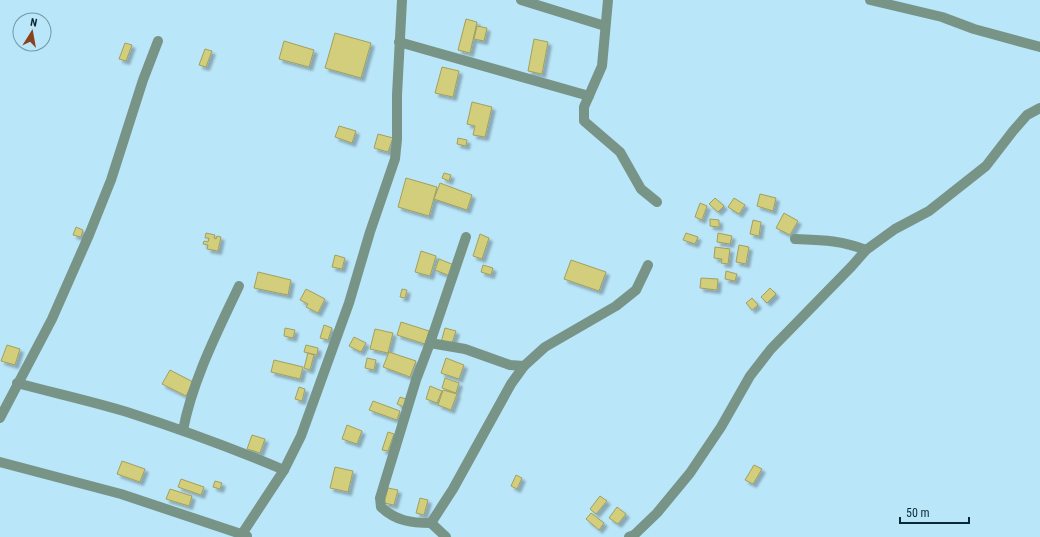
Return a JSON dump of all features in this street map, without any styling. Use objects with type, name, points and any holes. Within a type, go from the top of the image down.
[{"type":"street","points":[[0,462],[121,494],[243,536],[284,470],[301,436],[349,303],[370,232],[395,159],[402,0]]},
{"type":"street","points":[[521,0],[605,26]]},
{"type":"street","points":[[608,0],[602,66],[584,107],[584,121],[620,152],[641,189],[657,202]]},
{"type":"street","points":[[870,0],[942,17],[974,29],[1040,47]]},
{"type":"street","points":[[0,418],[52,319],[89,235],[111,180],[143,80],[158,41]]},
{"type":"street","points":[[399,42],[589,96]]},
{"type":"street","points":[[629,537],[634,535],[657,513],[690,474],[721,427],[750,376],[771,349],[866,250],[895,229],[929,211],[986,166],[1022,120],[1027,115],[1040,108]]},
{"type":"street","points":[[446,537],[431,523],[414,523],[389,514],[381,507],[380,498],[416,380],[466,237]]},
{"type":"street","points":[[795,239],[829,240],[866,250]]},
{"type":"street","points":[[431,523],[453,489],[511,384],[524,366],[545,347],[616,306],[636,290],[648,265]]},
{"type":"street","points":[[183,430],[187,410],[202,367],[239,286]]},
{"type":"street","points":[[430,343],[466,349],[510,365],[524,366]]},
{"type":"street","points":[[17,384],[125,412],[183,430],[284,470]]},
{"type":"building","points":[[466,19],[477,22],[470,53],[458,50]]},
{"type":"building","points":[[477,26],[487,28],[484,41],[474,39]]},
{"type":"building","points":[[335,33],[371,43],[361,78],[325,68]]},
{"type":"building","points":[[534,39],[548,42],[542,74],[528,71]]},
{"type":"building","points":[[284,41],[314,50],[309,67],[279,59]]},
{"type":"building","points":[[125,43],[132,45],[126,61],[119,59]]},
{"type":"building","points":[[205,49],[212,51],[206,67],[199,65]]},
{"type":"building","points":[[442,67],[459,71],[453,97],[435,93]]},
{"type":"building","points":[[472,102],[492,107],[485,137],[473,135],[475,126],[467,124]]},
{"type":"building","points":[[339,126],[356,131],[352,143],[335,137]]},
{"type":"building","points":[[378,134],[393,138],[388,152],[374,148]]},
{"type":"building","points":[[458,138],[467,140],[466,146],[457,144]]},
{"type":"building","points":[[444,173],[451,175],[449,181],[442,178]]},
{"type":"building","points":[[406,178],[437,187],[429,216],[398,207]]},
{"type":"building","points":[[440,183],[472,195],[467,210],[434,199]]},
{"type":"building","points":[[760,194],[776,198],[773,211],[757,206]]},
{"type":"building","points":[[715,198],[724,206],[718,212],[709,204]]},
{"type":"building","points":[[734,198],[745,205],[739,214],[728,207]]},
{"type":"building","points":[[700,203],[707,206],[702,220],[695,217]]},
{"type":"building","points":[[784,213],[798,221],[790,235],[776,228]]},
{"type":"building","points":[[710,219],[719,220],[719,227],[710,226]]},
{"type":"building","points":[[753,220],[761,222],[759,236],[750,234]]},
{"type":"building","points":[[76,227],[83,230],[81,237],[73,235]]},
{"type":"building","points":[[206,233],[215,235],[214,238],[216,239],[217,236],[221,237],[218,251],[207,249],[208,245],[203,244],[204,241],[208,242],[209,238],[205,238]]},
{"type":"building","points":[[686,233],[698,237],[695,244],[683,240]]},
{"type":"building","points":[[718,233],[732,236],[730,244],[717,242]]},
{"type":"building","points":[[480,234],[489,238],[482,259],[473,256]]},
{"type":"building","points":[[739,245],[749,247],[746,264],[736,262]]},
{"type":"building","points":[[715,247],[730,249],[728,264],[721,263],[722,259],[714,258]]},
{"type":"building","points":[[421,251],[436,256],[430,276],[415,272]]},
{"type":"building","points":[[335,255],[345,258],[342,269],[332,267]]},
{"type":"building","points":[[439,259],[454,265],[450,276],[435,270]]},
{"type":"building","points":[[571,260],[606,272],[599,291],[564,279]]},
{"type":"building","points":[[483,265],[493,268],[491,275],[481,272]]},
{"type":"building","points":[[726,271],[737,274],[735,281],[725,279]]},
{"type":"building","points":[[258,272],[291,280],[288,295],[254,288]]},
{"type":"building","points":[[701,278],[718,279],[717,290],[700,288]]},
{"type":"building","points":[[770,288],[776,294],[767,303],[761,297]]},
{"type":"building","points":[[306,289],[325,299],[318,313],[306,307],[308,304],[300,300]]},
{"type":"building","points":[[402,289],[407,290],[405,298],[400,297]]},
{"type":"building","points":[[752,298],[758,305],[752,310],[746,303]]},
{"type":"building","points":[[401,322],[429,331],[425,344],[397,335]]},
{"type":"building","points":[[324,325],[332,328],[328,340],[320,338]]},
{"type":"building","points":[[285,328],[295,330],[293,338],[284,336]]},
{"type":"building","points":[[445,328],[456,331],[451,346],[441,342]]},
{"type":"building","points":[[375,329],[393,333],[388,353],[370,349]]},
{"type":"building","points":[[354,337],[366,343],[361,352],[349,346]]},
{"type":"building","points":[[7,345],[20,349],[15,365],[1,361]]},
{"type":"building","points":[[306,345],[318,348],[317,355],[304,352]]},
{"type":"building","points":[[389,352],[416,361],[410,377],[383,367]]},
{"type":"building","points":[[308,353],[314,355],[310,370],[304,368]]},
{"type":"building","points":[[367,358],[376,360],[374,370],[365,368]]},
{"type":"building","points":[[446,358],[464,365],[459,379],[441,373]]},
{"type":"building","points":[[274,360],[303,367],[300,379],[271,372]]},
{"type":"building","points":[[170,370],[193,382],[186,396],[162,384]]},
{"type":"building","points":[[445,378],[459,383],[456,393],[442,388]]},
{"type":"building","points":[[430,386],[442,391],[437,403],[426,399]]},
{"type":"building","points":[[299,387],[305,389],[302,401],[295,399]]},
{"type":"building","points":[[443,390],[457,394],[451,410],[438,405]]},
{"type":"building","points":[[400,397],[406,399],[404,407],[397,404]]},
{"type":"building","points":[[373,401],[400,411],[397,420],[369,410]]},
{"type":"building","points":[[347,425],[362,431],[357,444],[342,439]]},
{"type":"building","points":[[388,432],[394,434],[388,451],[382,450]]},
{"type":"building","points":[[252,435],[265,439],[260,453],[247,449]]},
{"type":"building","points":[[122,461],[145,469],[140,482],[117,474]]},
{"type":"building","points":[[754,465],[762,469],[753,484],[745,480]]},
{"type":"building","points":[[335,467],[353,471],[348,492],[330,488]]},
{"type":"building","points":[[516,475],[522,478],[517,489],[511,486]]},
{"type":"building","points":[[181,479],[204,487],[201,495],[178,487]]},
{"type":"building","points":[[215,481],[222,483],[220,489],[213,487]]},
{"type":"building","points":[[388,488],[398,490],[394,505],[384,503]]},
{"type":"building","points":[[170,489],[192,496],[189,506],[166,499]]},
{"type":"building","points":[[600,496],[607,501],[596,514],[590,509]]},
{"type":"building","points":[[420,498],[428,500],[424,515],[416,513]]},
{"type":"building","points":[[617,507],[626,514],[618,524],[609,518]]},
{"type":"building","points":[[591,513],[604,523],[599,530],[586,519]]}]
